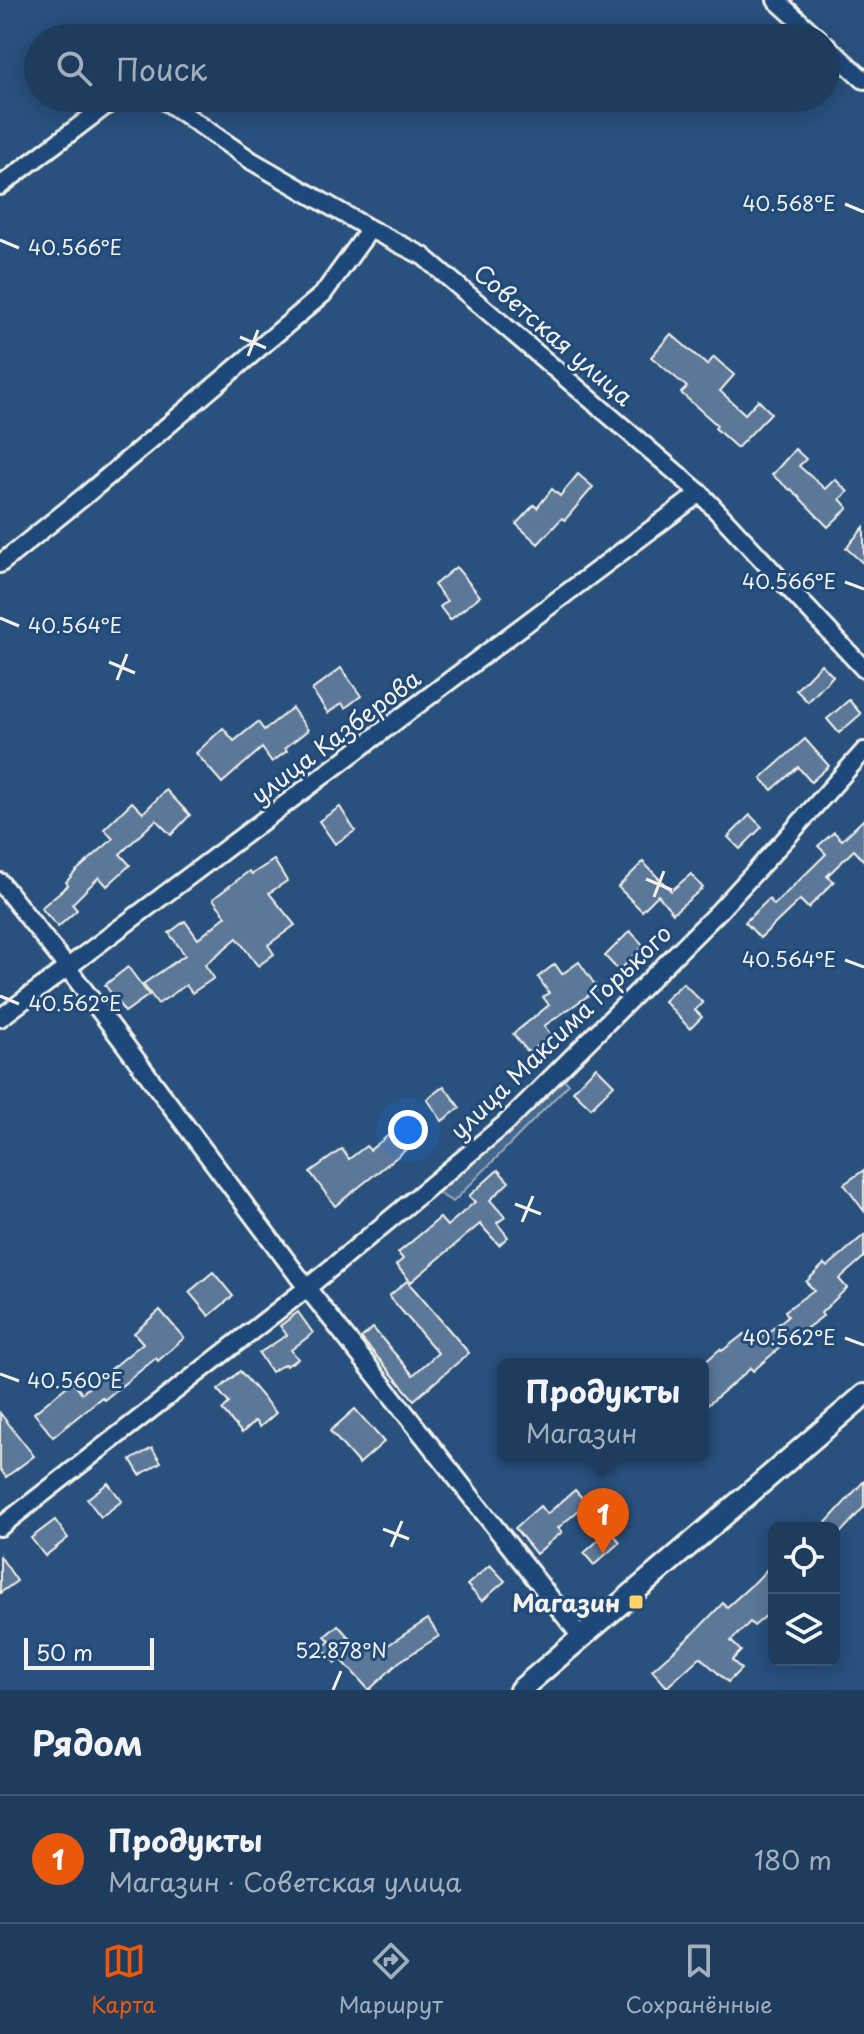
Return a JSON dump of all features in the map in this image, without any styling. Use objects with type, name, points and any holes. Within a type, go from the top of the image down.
[{"type":"street","points":[[776,0],[803,24]]},
{"type":"street","points":[[840,58],[864,80]]},
{"type":"street","points":[[0,186],[97,112]]},
{"type":"street","name":"Советская улица","points":[[181,112],[252,161],[423,256],[700,493],[864,669]]},
{"type":"street","points":[[0,564],[323,294],[370,229]]},
{"type":"street","name":"улица Казберова","points":[[0,1018],[700,493]]},
{"type":"street","name":"улица Максима Горького","points":[[0,1527],[307,1288],[505,1124],[719,911],[864,751]]},
{"type":"street","points":[[0,882],[307,1288],[582,1638]]},
{"type":"street","points":[[520,1690],[864,1395]]},
{"type":"shaded area","points":[[559,1075],[569,1084],[453,1202],[438,1193]]},
{"type":"building","points":[[671,334],[707,365],[714,357],[734,375],[720,391],[745,414],[758,400],[771,413],[737,448],[681,393],[687,387],[651,357]]},
{"type":"building","points":[[795,449],[806,459],[799,466],[825,489],[835,479],[848,492],[840,499],[848,508],[828,527],[791,489],[772,475]]},
{"type":"building","points":[[578,474],[593,487],[565,520],[562,518],[538,544],[516,524],[534,505],[537,508],[552,489],[560,496]]},
{"type":"building","points":[[864,527],[864,564],[846,548]]},
{"type":"building","points":[[456,567],[480,596],[450,620],[440,607],[447,601],[434,585]]},
{"type":"building","points":[[821,664],[833,676],[808,702],[796,690]]},
{"type":"building","points":[[341,668],[361,696],[345,708],[342,703],[328,713],[312,690]]},
{"type":"building","points":[[849,700],[861,714],[839,733],[827,719]]},
{"type":"building","points":[[292,708],[308,730],[272,762],[262,748],[222,783],[196,753],[223,728],[234,741],[258,722],[264,730]]},
{"type":"building","points":[[805,739],[829,766],[811,782],[798,767],[772,790],[761,778]]},
{"type":"building","points":[[166,790],[190,815],[171,835],[156,820],[120,854],[130,865],[107,886],[99,877],[72,904],[77,910],[58,927],[41,908],[68,885],[66,882],[75,872],[113,839],[104,829],[132,802],[143,813]]},
{"type":"building","points":[[340,807],[355,831],[335,844],[319,821]]},
{"type":"building","points":[[750,815],[762,827],[740,849],[728,837]]},
{"type":"building","points":[[864,819],[864,861],[854,850],[827,876],[834,882],[808,908],[800,900],[760,938],[745,922],[769,899],[774,905],[826,854],[818,846],[834,832],[842,840]]},
{"type":"building","points":[[274,860],[287,881],[269,893],[295,925],[268,945],[274,954],[258,966],[237,938],[205,965],[214,978],[192,993],[186,985],[158,1004],[143,984],[185,955],[169,933],[185,921],[198,939],[226,916],[213,899],[249,871],[252,874]]},
{"type":"building","points":[[643,862],[671,891],[691,874],[703,888],[673,913],[658,895],[642,911],[618,887]]},
{"type":"building","points":[[630,931],[644,946],[619,971],[605,956]]},
{"type":"building","points":[[579,962],[598,989],[544,1026],[551,1035],[529,1053],[513,1034],[549,1005],[543,997],[549,993],[538,977],[555,964],[562,974]]},
{"type":"building","points":[[128,967],[149,995],[125,1012],[105,985]]},
{"type":"building","points":[[683,983],[703,1003],[695,1010],[702,1017],[690,1029],[664,1001]]},
{"type":"building","points":[[596,1067],[614,1085],[591,1108],[573,1091]]},
{"type":"building","points":[[444,1086],[460,1108],[442,1121],[427,1099]]},
{"type":"building","points":[[399,1127],[413,1144],[335,1206],[310,1172],[342,1149],[349,1159],[366,1146],[370,1150]]},
{"type":"building","points":[[498,1170],[509,1182],[490,1200],[505,1217],[497,1223],[508,1237],[499,1245],[480,1224],[411,1282],[396,1265],[403,1259],[398,1253],[440,1218],[447,1226],[475,1202],[469,1196]]},
{"type":"building","points":[[864,1170],[864,1211],[844,1184]]},
{"type":"building","points":[[864,1235],[864,1257],[839,1279],[847,1288],[821,1313],[823,1316],[799,1331],[753,1371],[751,1368],[709,1404],[709,1359],[744,1334],[753,1345],[788,1316],[785,1311],[814,1290],[806,1282],[824,1264],[827,1267]]},
{"type":"building","points":[[213,1272],[233,1296],[209,1316],[189,1292]]},
{"type":"building","points":[[407,1281],[469,1353],[414,1400],[361,1338],[373,1328],[413,1375],[438,1353],[389,1296]]},
{"type":"building","points":[[160,1310],[184,1338],[158,1361],[156,1358],[104,1400],[102,1397],[53,1437],[34,1413],[72,1382],[82,1393],[143,1343],[134,1333]]},
{"type":"building","points":[[298,1312],[313,1333],[291,1350],[298,1359],[271,1372],[259,1353],[287,1335],[280,1326]]},
{"type":"building","points":[[240,1371],[276,1413],[260,1427],[255,1421],[242,1433],[222,1410],[229,1403],[218,1390]]},
{"type":"building","points":[[355,1409],[384,1442],[359,1464],[330,1431]]},
{"type":"building","points":[[0,1413],[34,1456],[6,1477],[0,1469]]},
{"type":"building","points":[[152,1448],[161,1462],[140,1475],[131,1460]]},
{"type":"building","points":[[864,1481],[864,1507],[840,1533],[840,1522],[826,1522]]},
{"type":"building","points":[[108,1483],[122,1501],[101,1517],[87,1499]]},
{"type":"building","points":[[575,1490],[587,1503],[558,1528],[562,1532],[536,1554],[515,1528],[540,1506],[547,1514]]},
{"type":"building","points":[[55,1520],[68,1538],[45,1556],[31,1538]]},
{"type":"building","points":[[610,1530],[620,1542],[594,1565],[584,1553]]},
{"type":"building","points":[[0,1556],[17,1581],[0,1593]]},
{"type":"building","points":[[490,1565],[505,1581],[482,1601],[467,1585]]},
{"type":"building","points":[[768,1568],[768,1614],[754,1626],[750,1622],[731,1641],[741,1651],[732,1660],[741,1669],[728,1682],[700,1657],[667,1687],[652,1670],[723,1603],[727,1607]]},
{"type":"building","points":[[428,1619],[439,1636],[399,1662],[369,1690],[340,1658],[335,1663],[322,1648],[330,1641],[325,1636],[338,1625],[363,1654],[373,1644],[379,1651]]},
{"type":"place","name":"Продукты","points":[[603,1554]]},
{"type":"place","name":"Магазин","points":[[636,1602]]}]
